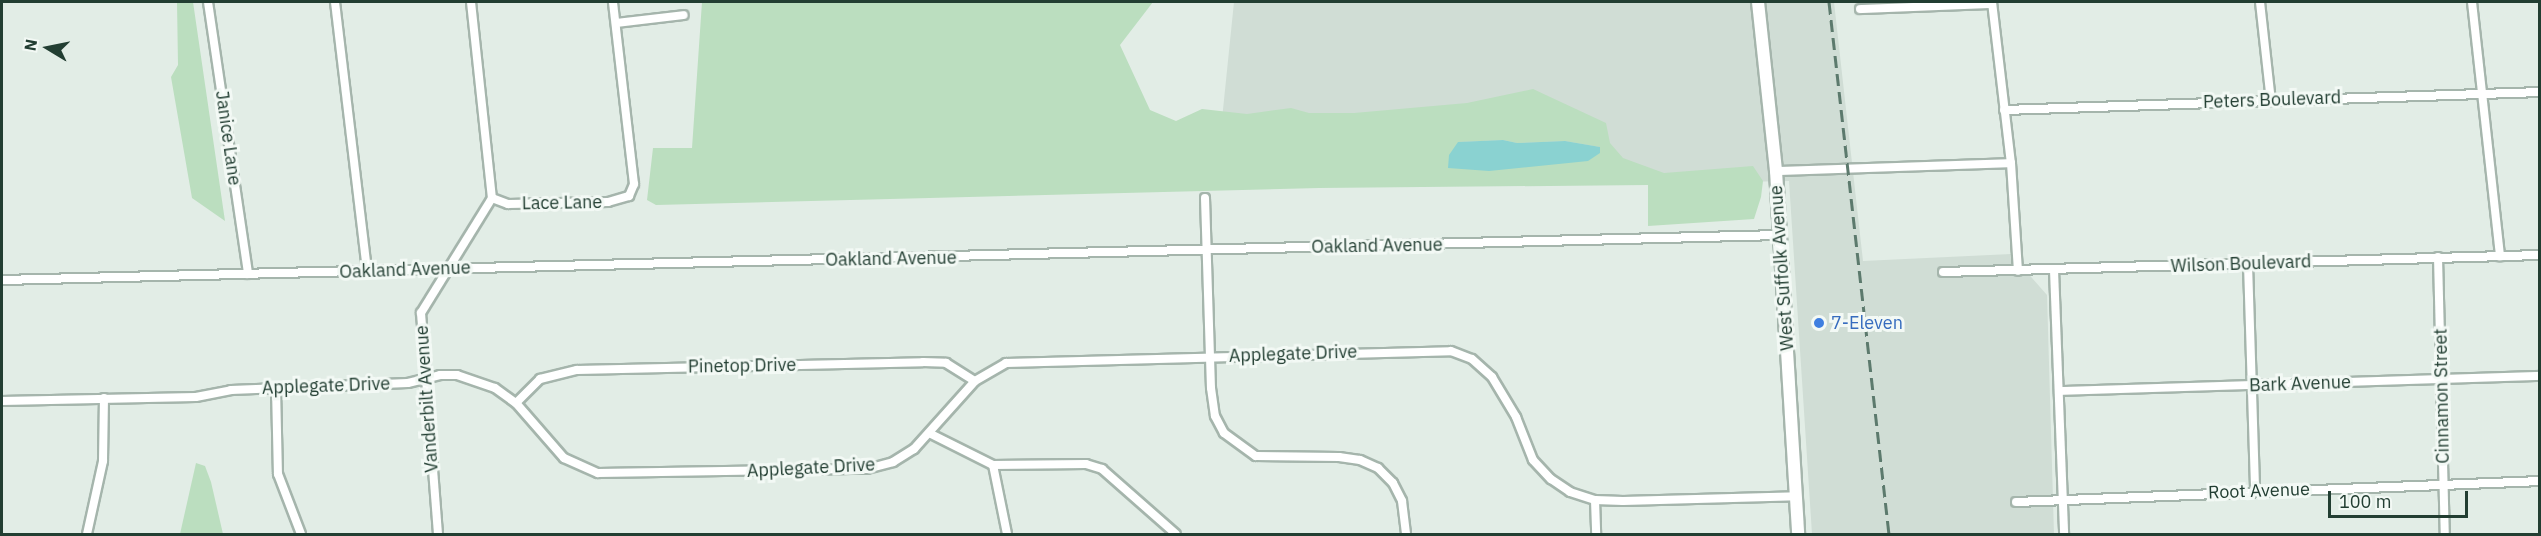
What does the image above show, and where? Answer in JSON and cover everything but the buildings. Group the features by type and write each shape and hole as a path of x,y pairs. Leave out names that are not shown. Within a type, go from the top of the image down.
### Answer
{"main road":[{"name":"West Suffolk Avenue","path":"1758,2 1776,171 1798,534"}],"street":[{"name":"Janice Lane","path":"208,2 248,274"},
{"path":"336,2 367,271"},
{"path":"446,269 492,198 471,2"},
{"name":"Lace Lane","path":"492,198 508,204 531,204 608,202 629,196 634,184 613,2"},
{"path":"2260,2 2271,100"},
{"path":"2472,2 2500,256"},
{"path":"1860,9 1992,3 2011,163 2018,272"},
{"path":"616,23 684,15"},
{"name":"Peters Boulevard","path":"2004,110 2540,92"},
{"path":"1776,171 2011,163"},
{"path":"1205,198 1209,356 1215,416 1224,433 1239,446 1256,456 1338,457 1360,460 1378,468 1402,501 1406,534"},
{"name":"Oakland Avenue","path":"2,280 1780,235"},
{"name":"Wilson Boulevard","path":"1943,272 2018,272 2540,255"},
{"name":"Cinnamon Street","path":"2438,257 2445,534"},
{"path":"2248,264 2255,492"},
{"name":"Vanderbilt Avenue","path":"438,534 424,379 421,313 446,269"},
{"path":"2054,270 2064,534"},
{"name":"Applegate Drive","path":"2,401 196,397 231,390 371,386 440,375 478,381 516,403 564,458 598,474 867,469 893,462 931,434 975,381 1006,363 1031,360 1450,351 1472,359 1492,377 1516,417 1533,460 1551,479 1570,492 1595,500 1797,495"},
{"name":"Pinetop Drive","path":"516,403 540,379 577,370 923,362 945,363 975,381"},
{"name":"Bark Avenue","path":"2060,391 2540,376"},
{"path":"276,388 278,474 301,534"},
{"path":"87,534 103,461 104,398"},
{"path":"931,434 993,465 1086,464 1102,469 1176,534"},
{"path":"993,465 1007,534"},
{"name":"Root Avenue","path":"2016,502 2050,502 2063,497 2540,481"},
{"path":"1595,500 1596,534"}],"shaded area":[{"path":"1234,2 1834,2 1863,261 2011,254 2047,295 2054,534 1812,534 1789,181 1596,184 1221,129"}],"green space":[{"path":"177,2 193,2 225,221 192,198 171,77 178,65"},
{"path":"702,2 1153,2 1120,45 1150,110 1176,121 1202,109 1247,114 1291,108 1309,113 1354,113 1467,103 1533,89 1606,123 1610,143 1623,158 1664,173 1753,166 1763,181 1754,219 1648,226 1648,185 1319,188 656,205 647,200 653,148 692,148","holes":["1503,140 1517,143 1565,141 1600,147 1600,153 1458,142"]},
{"path":"196,463 205,466 223,534 180,534"}],"water":[{"path":"1503,140 1517,143 1565,141 1600,147 1600,153 1588,161 1489,171 1448,168 1449,155 1458,142"}],"railway":[{"path":"1829,2 1889,534"}],"place":[{"name":"7-Eleven","path":"1819,323"}]}
